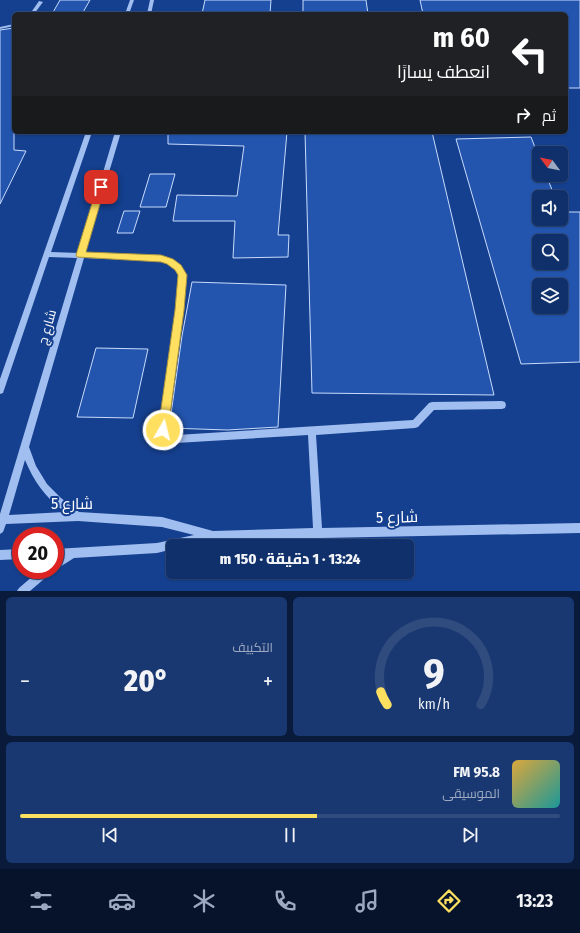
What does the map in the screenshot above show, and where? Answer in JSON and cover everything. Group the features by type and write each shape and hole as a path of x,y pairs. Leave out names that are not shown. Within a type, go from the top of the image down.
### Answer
{"street":[{"path":"128,12 132,0"},
{"path":"149,12 152,0"},
{"path":"34,12 41,2"},
{"path":"0,28 12,25"},
{"name":"شارع ج","path":"0,390 88,134"},
{"name":"شارع ج","path":"0,529 1,520 117,134"},
{"path":"46,254 161,258 170,261 183,275 180,310 163,430 176,439 415,424 432,406 502,405"},
{"path":"312,431 318,534"},
{"path":"24,446 31,467 43,486 58,503 78,516"},
{"name":"شارع 5","path":"1,520 78,516 162,522 214,535"},
{"name":"شارع 5","path":"64,554 157,548 214,535 580,528"},
{"path":"0,555 12,554"},
{"path":"64,559 71,554"},
{"path":"22,591 37,579"}],"building":[{"path":"60,0 90,0 83,12 53,12"},
{"path":"205,0 271,0 270,12 202,12"},
{"path":"303,0 366,0 368,12 303,12"},
{"path":"420,0 580,0 580,88 568,88 568,12 423,12"},
{"path":"12,28 12,134 14,134 14,150 26,151 0,204 0,30"},
{"path":"168,134 287,134 278,235 289,235 288,257 233,258 235,221 173,221 177,195 237,196 244,146 168,144"},
{"path":"305,134 432,134 494,395 312,393"},
{"path":"531,137 534,146 532,146 532,182 549,182 552,190 532,190 532,226 568,226 568,212 580,212 580,362 521,364 456,139"},
{"path":"150,174 175,174 166,207 140,207"},
{"path":"124,211 140,211 133,233 117,233"},
{"path":"192,282 286,285 278,427 227,430 169,428 182,336"},
{"path":"96,348 148,349 133,418 77,417"}],"route":[{"path":"101,187 80,255 161,258 170,261 183,275 180,310 163,430"}]}
